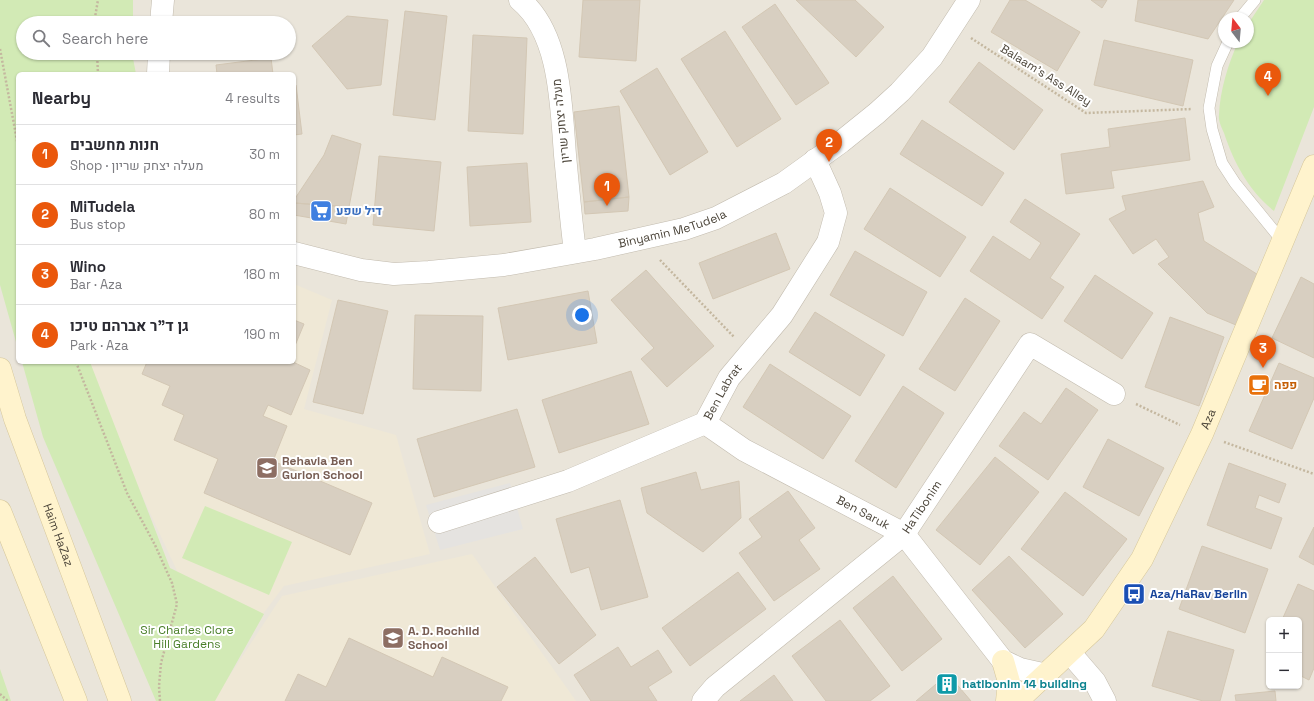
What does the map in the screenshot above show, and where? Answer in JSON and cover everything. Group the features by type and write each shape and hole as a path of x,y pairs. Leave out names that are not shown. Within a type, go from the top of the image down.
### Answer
{"street":[{"path":"162,16 163,0"},
{"name":"מעלה יצחק שריון","path":"520,0 536,15 546,36 558,80 575,252"},
{"name":"Binyamin MeTudela","path":"296,253 361,270 394,274 504,265 640,239 684,229 716,218 784,183 841,142 900,92 932,57 969,0"},
{"path":"158,72 159,60"},
{"name":"Ben Labrat","path":"439,522 568,481 704,423 729,378 782,315 828,242 836,213 830,193 815,160"},
{"name":"Aza","path":"1017,701 1047,675 1094,629 1142,559 1202,434 1314,166"},
{"name":"HaTibonim","path":"703,701 715,688 904,534 1030,344 1114,394"},
{"name":"Haim HaZaz","path":"0,369 15,419 120,701"},
{"name":"Ben Saruk","path":"704,423 744,450 904,534 1003,661 1020,669 1047,675"},
{"path":"0,511 76,701"},
{"path":"1070,653 1095,682 1105,701"},
{"path":"1003,661 1009,682 1007,701"}],"lane":[{"path":"1245,12 1255,0"},
{"path":"1225,48 1217,66 1209,108 1212,129 1222,164 1235,183 1283,242"}],"path":[{"path":"95,16 98,0"},
{"name":"Balaam's Ass Alley","path":"952,26 1086,113 1209,108"},
{"path":"0,49 16,135"},
{"path":"97,60 98,72"},
{"path":"640,239 750,352"},
{"path":"77,364 127,494 155,545 172,583 177,604 162,663 159,686 160,701"},
{"path":"1114,394 1202,434 1314,474"},
{"path":"0,694 8,701"}],"shaded area":[{"path":"0,0 1314,0 1314,701 0,701"},
{"name":"Rehavia Ben Gurion School","path":"296,285 332,300 304,409 396,435 430,554 284,586 263,614 179,575 98,397 90,364 296,364"},
{"path":"510,483 523,529 440,550 426,505"},
{"name":"A. D. Rochild School","path":"472,554 576,701 213,701 282,596"}],"green space":[{"path":"0,0 133,0 133,16 16,16 16,60 133,60 136,72 16,72 16,342 0,285"},
{"path":"1264,0 1314,0 1314,107 1274,211 1257,195 1243,176 1220,124 1219,117 1223,87 1235,48 1254,48 1254,15"},
{"name":"Sir Charles Clore Hill Gardens","path":"23,364 91,364 170,568 264,614 215,701 156,701 43,437"},
{"path":"205,506 292,542 269,595 182,558"},
{"path":"0,669 11,701 0,701"}],"building":[{"path":"583,0 640,0 636,61 579,57"},
{"path":"796,0 855,0 884,27 856,57"},
{"path":"1010,0 1025,0 1080,32 1057,71 991,32"},
{"path":"1091,0 1107,0 1102,8"},
{"path":"1138,0 1234,0 1226,12 1218,12 1218,24 1208,39 1135,21"},
{"path":"775,4 829,83 796,105 742,27"},
{"path":"405,11 447,16 435,120 393,115"},
{"path":"347,16 388,20 381,85 347,89 312,46"},
{"path":"725,31 781,119 737,147 681,59"},
{"path":"473,35 527,38 523,134 468,131"},
{"path":"1104,40 1193,60 1183,106 1094,85"},
{"path":"255,60 271,60 273,72 217,72 216,65"},
{"path":"979,62 1043,110 1014,150 949,102"},
{"path":"657,68 708,152 670,175 620,91"},
{"path":"296,85 302,134 296,135"},
{"path":"619,106 629,197 584,202 574,112"},
{"path":"1185,118 1190,160 1111,171 1114,188 1066,194 1061,154 1110,147 1108,129"},
{"path":"922,120 1004,173 982,206 900,154"},
{"path":"332,135 361,144 349,207 296,203 296,197 324,155"},
{"path":"379,156 441,162 434,231 373,225"},
{"path":"527,163 531,222 470,226 467,167"},
{"path":"1203,181 1214,207 1198,213 1204,241 1260,276 1236,325 1207,313 1158,264 1169,257 1156,239 1133,254 1109,219 1126,210 1122,196"},
{"path":"890,188 966,237 940,277 864,229"},
{"path":"629,197 628,211 585,214 584,202"},
{"path":"1025,199 1080,234 1050,278 1064,287 1042,319 970,271 993,236 1030,260 1041,243 1010,222"},
{"name":"דיל שפע","path":"296,203 349,207 346,224 296,215"},
{"path":"776,233 790,269 713,299 699,263"},
{"path":"855,251 927,292 903,336 830,295"},
{"path":"646,270 714,346 667,387 641,359 654,348 611,300"},
{"path":"1095,275 1153,313 1122,359 1064,321"},
{"path":"1301,277 1314,284 1314,358 1272,338"},
{"path":"588,291 597,343 508,360 498,308"},
{"path":"965,298 1000,321 955,391 919,369"},
{"path":"338,300 388,311 363,414 313,402"},
{"path":"815,312 885,355 860,396 789,352"},
{"path":"415,315 483,316 481,391 413,389"},
{"path":"1170,317 1224,337 1199,406 1145,387"},
{"path":"296,321 304,324 296,343"},
{"path":"296,363 310,370 291,415 268,405 263,416 287,426 273,461 372,503 350,555 204,493 218,459 174,440 184,415 162,405 170,386 142,374 146,364"},
{"path":"1279,363 1314,378 1314,398 1292,449 1249,431"},
{"path":"770,364 851,416 823,459 743,407"},
{"path":"631,371 649,424 559,453 542,400"},
{"path":"903,386 944,413 896,488 855,461"},
{"path":"1066,388 1098,410 1048,480 999,446 1024,412 1041,424"},
{"path":"517,409 535,467 434,497 417,439"},
{"path":"1108,439 1164,468 1139,516 1083,487"},
{"path":"995,457 1039,492 980,565 936,530"},
{"path":"1229,463 1286,484 1279,503 1259,495 1255,508 1282,518 1271,549 1207,525"},
{"path":"696,472 701,490 739,481 741,518 703,552 647,513 641,488"},
{"path":"788,491 815,528 799,540 820,569 774,601 739,553 762,537 749,519"},
{"path":"1065,492 1127,539 1083,596 1021,549"},
{"path":"620,500 648,597 601,610 589,567 571,573 556,519"},
{"path":"1314,527 1314,565 1299,557"},
{"path":"1202,546 1268,569 1245,633 1179,609"},
{"path":"1009,556 1063,614 1025,648 972,590"},
{"path":"535,557 596,635 559,664 497,587"},
{"path":"738,572 766,609 690,666 662,628"},
{"path":"893,576 942,639 902,671 853,608"},
{"path":"1298,584 1314,591 1314,668 1309,680 1302,676 1302,617 1283,617"},
{"path":"840,620 890,686 870,701 826,701 792,656"},
{"path":"1168,631 1234,650 1220,701 1203,701 1152,686"},
{"path":"349,638 433,677 442,657 508,687 501,701 285,701 298,674 326,687"},
{"path":"618,647 631,667 658,650 672,672 648,687 657,701 591,701 574,675"},
{"name":"hatibonim 14 building","path":"948,674 971,701 916,701"},
{"path":"774,675 793,701 740,701"},
{"path":"1275,691 1276,701 1236,701 1235,695"}],"place":[{"name":"גן ד\"ר אברהם טיכו","path":"1268,96"},
{"name":"MiTudela","path":"829,162"},
{"name":"חנות מחשבים","path":"607,206"},
{"name":"דיל שפע","path":"321,211"},
{"name":"Wino","path":"1263,368"},
{"name":"פפה","path":"1259,385"},
{"name":"Rehavia Ben Gurion School","path":"267,468"},
{"name":"Aza/HaRav Berlin","path":"1134,594"},
{"name":"A. D. Rochild School","path":"393,638"},
{"name":"hatibonim 14 building","path":"947,684"}]}
